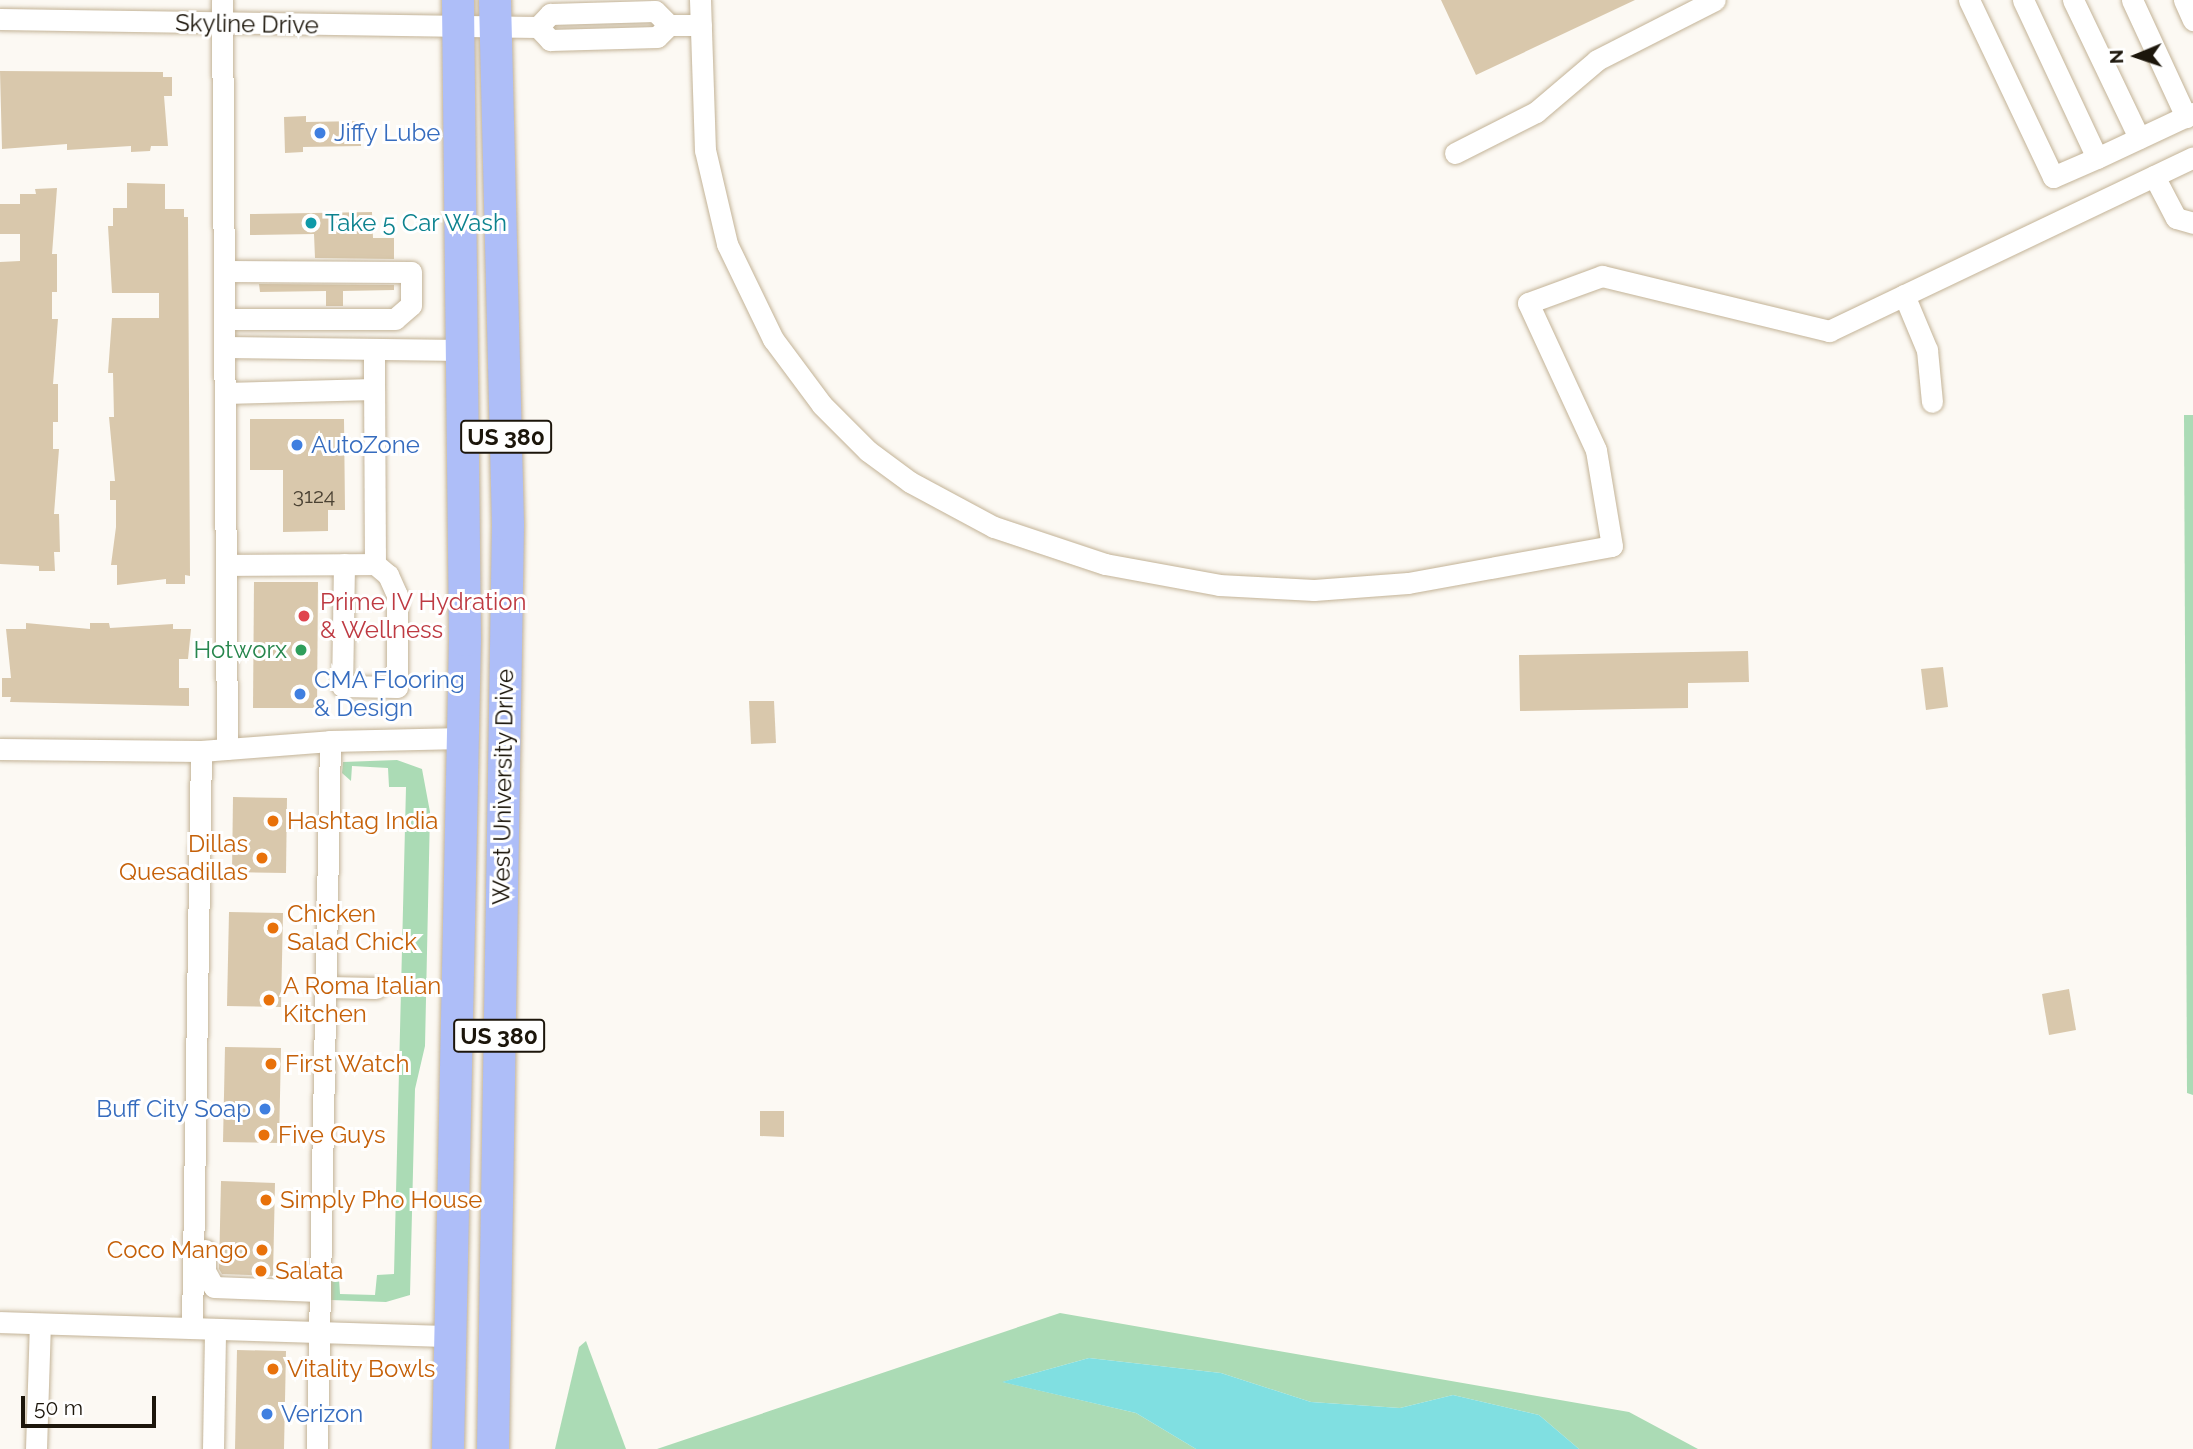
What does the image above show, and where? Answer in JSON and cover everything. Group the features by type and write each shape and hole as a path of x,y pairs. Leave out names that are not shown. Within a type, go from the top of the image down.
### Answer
{"highway":[{"name":"West University Drive","path":"448,1449 463,738 459,13"},
{"name":"West University Drive","path":"493,1449 508,525 495,13"},
{"path":"463,738 504,736"},
{"path":"463,738 488,760 495,773 491,990 499,1015"},
{"path":"451,1336 496,1335"},
{"path":"451,1336 470,1350 476,1364 473,1449"}],"street":[{"path":"222,0 227,749"},
{"path":"700,0 705,150 719,218 753,304 801,380 868,451 931,495 1017,536 1127,570 1219,585 1327,590 1435,579 1612,546 1596,450 1528,303 1602,276 1829,331 2193,157"},
{"path":"1455,153 1536,112 1597,60 1715,0"},
{"path":"1969,0 2053,177 2189,115 2132,0"},
{"path":"2023,0 2097,158"},
{"path":"2073,0 2138,138"},
{"path":"2183,0 2193,20"},
{"name":"Skyline Drive","path":"0,19 27,10 223,25 495,13 538,27 550,14 655,11 669,25 701,24"},
{"path":"2154,176 2176,218 2193,223"},
{"path":"224,271 411,272 411,305 395,319 224,319"},
{"path":"1904,295 1927,350 1932,402"},
{"path":"225,347 462,350"},
{"path":"374,349 375,564"},
{"path":"225,393 374,389"},
{"path":"226,565 344,564 375,564 388,575 397,595 397,687 342,686 344,564"},
{"path":"0,749 201,751 330,741 463,738"},
{"path":"317,1449 330,741"},
{"path":"192,1328 201,751"},
{"path":"325,987 376,988"},
{"path":"194,1195 205,1216 205,1271 214,1287 319,1291"},
{"path":"0,1322 451,1336"},
{"path":"36,1449 40,1324"},
{"path":"213,1449 215,1329"}],"green space":[{"path":"2184,415 2193,415 2193,1095 2187,1093"},
{"path":"397,760 422,769 430,812 425,1046 415,1089 410,1295 386,1302 331,1300 328,1284 333,1280 339,1279 340,1294 375,1295 377,1275 394,1274 406,787 389,787 388,768 352,766 351,781 342,773 343,762"},
{"path":"1060,1313 1629,1412 1698,1449 1579,1449 1539,1415 1453,1395 1400,1408 1311,1402 1221,1373 1089,1358 1003,1382 1136,1413 1196,1449 657,1449"},
{"path":"586,1341 626,1449 555,1449 579,1347"}],"water":[{"path":"1089,1358 1221,1373 1311,1402 1400,1408 1453,1395 1539,1415 1579,1449 1196,1449 1136,1413 1002,1382"}],"building":[{"path":"1441,0 1635,0 1476,75"},
{"path":"0,71 163,72 163,77 172,77 172,96 164,96 168,146 151,146 150,151 131,152 131,146 67,150 67,144 2,149"},
{"path":"306,116 306,122 360,121 361,146 303,147 303,152 285,153 284,117"},
{"path":"127,183 165,184 165,209 184,209 184,217 188,217 190,576 185,575 185,584 166,584 166,579 117,585 117,565 111,565 116,527 116,500 110,500 110,481 115,481 109,417 114,417 113,373 108,373 112,318 159,318 159,293 112,293 108,226 113,226 113,208 127,208"},
{"path":"57,188 52,254 57,254 57,292 52,292 52,319 58,319 53,384 58,384 58,422 53,422 53,449 59,449 54,514 59,514 60,552 54,552 55,571 39,571 39,566 0,564 0,262 20,261 20,234 0,234 0,204 20,204 20,194 36,194 35,189"},
{"path":"372,212 373,238 394,238 394,259 315,258 314,234 250,235 250,214"},
{"path":"259,284 394,285 394,290 343,291 343,306 326,306 326,291 260,292"},
{"path":"250,419 344,419 345,510 328,510 328,531 283,532 283,470 250,470"},
{"path":"254,582 318,582 317,708 253,708"},
{"path":"26,623 90,629 90,623 109,623 110,628 173,624 173,629 191,629 188,659 179,659 179,688 189,688 189,706 10,702 11,697 2,697 2,678 11,678 6,629 26,629"},
{"path":"1748,651 1749,682 1688,683 1688,708 1520,711 1519,655"},
{"path":"1943,667 1948,707 1926,710 1921,669"},
{"path":"749,701 774,701 776,743 751,744"},
{"path":"233,797 287,798 286,873 232,872"},
{"path":"229,912 283,913 281,1007 227,1006"},
{"path":"2069,989 2076,1030 2049,1035 2042,994"},
{"path":"225,1047 281,1048 279,1143 223,1142"},
{"path":"760,1111 784,1111 784,1137 760,1136"},
{"path":"221,1181 275,1183 273,1276 222,1274 219,1269"},
{"path":"237,1350 286,1351 284,1449 235,1449"}],"place":[{"name":"Jiffy Lube","path":"320,133"},
{"name":"Take 5 Car Wash","path":"311,223"},
{"name":"AutoZone","path":"297,445"},
{"name":"Prime IV Hydration & Wellness","path":"304,616"},
{"name":"Hotworx","path":"301,650"},
{"name":"CMA Flooring & Design","path":"300,694"},
{"name":"Hashtag India","path":"273,821"},
{"name":"Dillas Quesadillas","path":"262,858"},
{"name":"Chicken Salad Chick","path":"273,928"},
{"name":"A Roma Italian Kitchen","path":"269,1000"},
{"name":"First Watch","path":"271,1064"},
{"name":"Buff City Soap","path":"265,1109"},
{"name":"Five Guys","path":"264,1135"},
{"name":"Simply Pho House","path":"266,1200"},
{"name":"Coco Mango","path":"262,1250"},
{"name":"Salata","path":"261,1271"},
{"name":"Vitality Bowls","path":"273,1369"},
{"name":"Verizon","path":"267,1414"}]}
